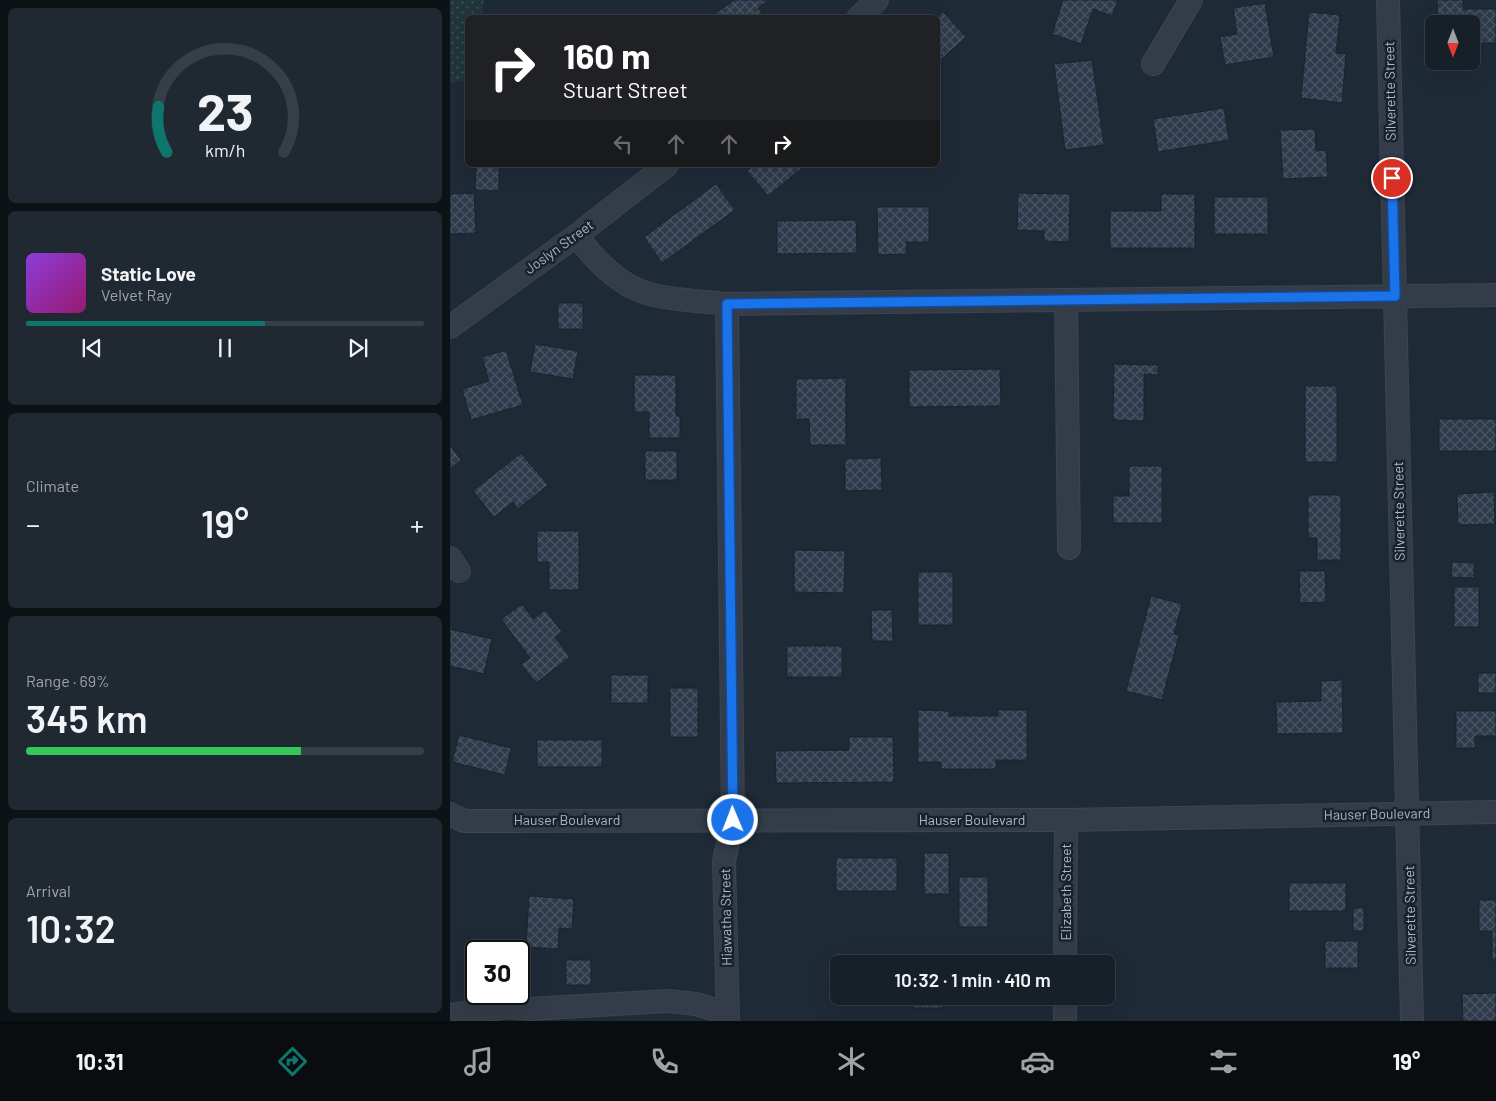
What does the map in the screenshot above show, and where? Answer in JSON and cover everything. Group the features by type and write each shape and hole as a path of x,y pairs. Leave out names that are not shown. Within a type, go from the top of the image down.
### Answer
{"street":[{"path":"861,15 877,0"},
{"path":"1153,64 1191,0"},
{"name":"Silverette Street","path":"1388,0 1399,545 1408,813 1412,1021"},
{"name":"Joslyn Street","path":"450,327 576,235 664,167"},
{"path":"576,235 591,256 617,277 646,293 727,304 1496,295"},
{"path":"1066,300 1068,548"},
{"name":"Hiawatha Street","path":"727,304 733,820 724,861 728,1018"},
{"name":"Hauser Boulevard","path":"450,814 464,821 1066,820 1496,812"},
{"name":"Elizabeth Street","path":"1065,955 1066,820"},
{"path":"450,1016 510,1007 531,1009 668,1001 696,1004 728,1018"},
{"path":"1065,1005 1065,1021"}],"green space":[{"path":"450,0 484,0 481,15 465,15 465,81 450,82"}],"building":[{"path":"734,0 769,0 758,8 762,13 760,15 718,15 716,13"},
{"path":"1063,0 1118,0 1112,16 1093,9 1081,44 1052,34"},
{"path":"1437,0 1463,0 1463,9 1496,9 1496,43 1480,43 1480,15 1438,15"},
{"path":"1265,3 1274,57 1225,65 1220,37 1237,34 1233,8"},
{"path":"943,12 966,37 940,60 940,15"},
{"path":"1309,12 1340,15 1336,53 1346,54 1342,103 1301,98"},
{"path":"1092,60 1104,145 1065,150 1054,64"},
{"path":"1224,108 1229,140 1158,152 1153,119"},
{"path":"1315,129 1316,151 1326,150 1328,177 1283,179 1280,130"},
{"path":"476,167 499,167 499,191 475,190"},
{"path":"752,167 804,167 768,196 747,171"},
{"path":"716,184 735,210 662,263 644,237"},
{"path":"474,193 476,233 450,234 450,194"},
{"path":"1018,193 1070,194 1069,242 1044,241 1044,231 1017,230"},
{"path":"1161,194 1195,194 1195,248 1110,248 1110,211 1161,211"},
{"path":"1214,197 1268,197 1268,234 1214,234"},
{"path":"877,207 929,207 929,242 906,242 907,254 878,255"},
{"path":"856,220 857,253 777,254 777,221"},
{"path":"558,303 583,303 583,329 558,329"},
{"path":"535,344 578,351 573,379 530,372"},
{"path":"506,350 523,405 471,420 462,389 489,381 482,357"},
{"path":"1114,364 1158,365 1158,375 1144,374 1144,421 1113,420"},
{"path":"1000,369 1001,406 909,407 909,370"},
{"path":"634,375 676,375 676,416 680,416 680,438 649,438 649,412 634,412"},
{"path":"846,378 846,445 810,445 809,419 796,419 796,379"},
{"path":"1305,386 1337,386 1337,462 1305,462"},
{"path":"1439,419 1496,419 1496,451 1439,451"},
{"path":"450,445 461,460 450,469"},
{"path":"645,451 677,451 677,480 645,480"},
{"path":"521,453 548,485 518,509 513,502 494,517 473,491"},
{"path":"881,458 882,490 845,491 845,459"},
{"path":"1129,466 1162,466 1162,523 1113,523 1113,496 1129,496"},
{"path":"1494,492 1495,524 1458,525 1457,494"},
{"path":"1308,495 1341,495 1341,560 1317,560 1317,538 1308,538"},
{"path":"537,531 579,531 579,590 549,590 549,562 537,562"},
{"path":"794,550 845,551 844,593 794,592"},
{"path":"1452,562 1474,563 1474,578 1451,577"},
{"path":"1299,571 1325,571 1326,602 1300,603"},
{"path":"918,572 953,572 953,625 918,625"},
{"path":"1454,587 1479,587 1479,627 1454,627"},
{"path":"1151,596 1182,604 1174,634 1179,635 1162,700 1126,691"},
{"path":"522,604 533,619 545,610 562,632 555,637 570,657 536,683 521,664 530,658 501,619"},
{"path":"871,610 892,610 893,641 872,641"},
{"path":"450,629 492,639 484,674 450,666"},
{"path":"787,646 842,646 842,677 787,677"},
{"path":"1478,673 1496,673 1496,693 1478,693"},
{"path":"611,675 648,675 648,703 611,703"},
{"path":"1342,680 1343,733 1277,734 1276,702 1321,701 1321,681"},
{"path":"670,688 698,688 698,737 670,737"},
{"path":"918,710 949,711 949,716 998,716 998,710 1027,710 1027,760 996,760 996,769 941,769 941,762 918,762"},
{"path":"1456,711 1496,711 1496,736 1475,736 1475,748 1456,748"},
{"path":"459,735 511,748 505,775 452,762"},
{"path":"849,737 893,737 894,782 776,783 775,751 849,750"},
{"path":"537,740 602,740 602,767 537,767"},
{"path":"924,853 949,853 949,894 924,894"},
{"path":"836,858 897,858 897,891 836,891"},
{"path":"959,877 988,877 988,927 959,927"},
{"path":"1289,883 1346,883 1346,911 1289,911"},
{"path":"529,896 574,899 572,929 559,928 558,949 530,947 530,940 526,940"},
{"path":"1479,900 1496,900 1496,960 1492,960 1492,931 1479,931"},
{"path":"1353,908 1364,908 1364,931 1353,931"},
{"path":"1325,941 1358,941 1358,968 1325,968"},
{"path":"566,960 591,960 591,985 566,985"},
{"path":"1496,993 1496,1021 1463,1021 1462,994"},
{"path":"913,1005 943,1005 943,1008 913,1008"}],"route":[{"path":"733,820 727,304 1395,296 1392,178"}]}
